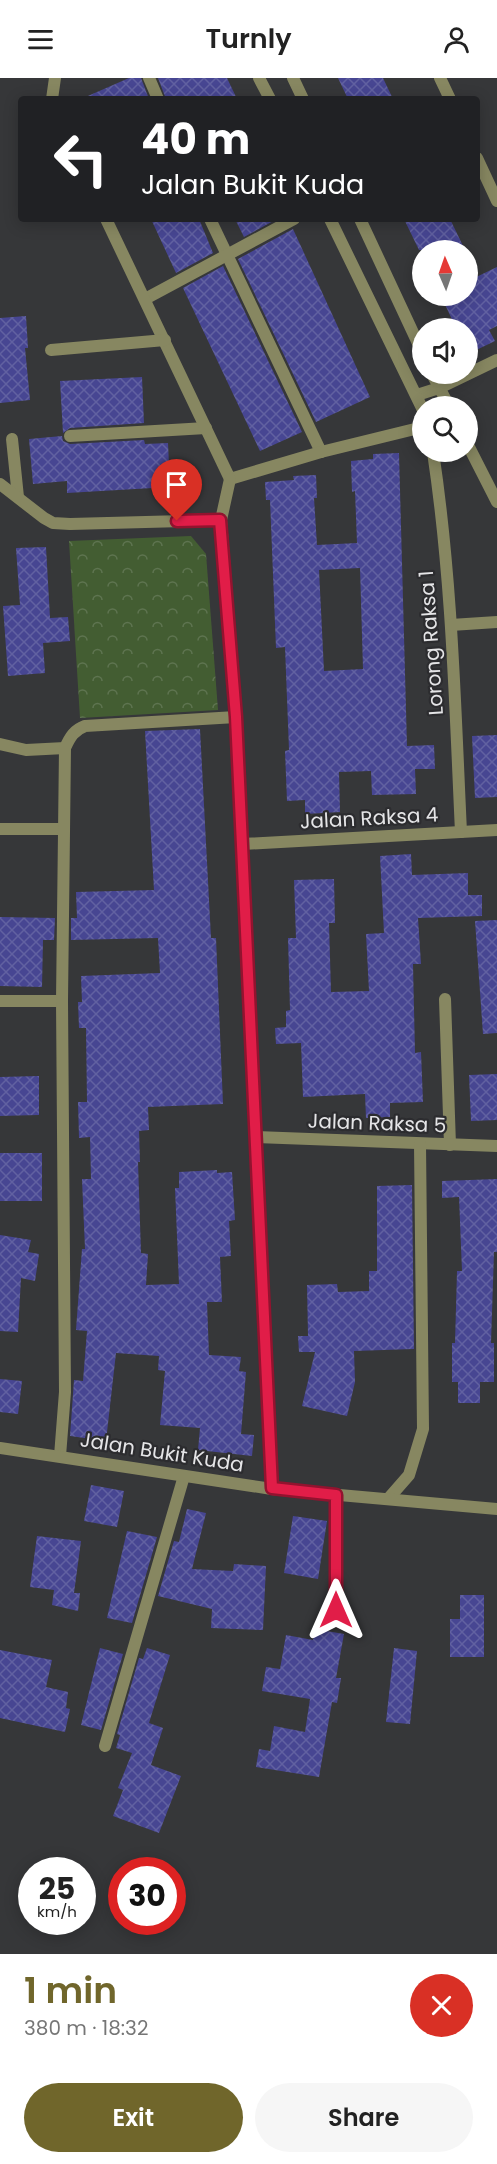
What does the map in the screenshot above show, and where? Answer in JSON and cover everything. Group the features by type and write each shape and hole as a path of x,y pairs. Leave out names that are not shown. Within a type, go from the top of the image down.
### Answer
{"street":[{"path":"52,96 55,78"},
{"path":"148,78 157,96"},
{"path":"259,78 268,96"},
{"path":"293,78 302,96"},
{"path":"440,78 449,96"},
{"path":"480,164 497,201"},
{"path":"107,222 230,479 220,520 236,717 243,844 272,1488"},
{"path":"211,222 321,452"},
{"path":"145,299 288,222"},
{"path":"331,222 417,395 439,388 497,360"},
{"path":"361,222 412,330"},
{"path":"51,350 165,340"},
{"path":"437,384 443,396"},
{"path":"70,436 206,428"},
{"path":"230,479 321,452 412,430"},
{"path":"12,439 18,497"},
{"name":"Lorong Raksa 1","path":"435,462 451,626 461,832"},
{"path":"477,462 497,502"},
{"path":"0,484 53,522 70,524 220,520"},
{"path":"451,626 497,622"},
{"path":"60,1456 65,1392 62,1001 65,748 71,736 85,726 236,717"},
{"path":"0,744 26,750 65,748"},
{"path":"0,829 64,829"},
{"name":"Jalan Raksa 4","path":"243,844 497,830"},
{"path":"445,999 450,1145"},
{"path":"0,1001 62,1001"},
{"name":"Jalan Raksa 5","path":"256,1137 497,1146"},
{"path":"388,1499 409,1475 423,1429 420,1143"},
{"name":"Jalan Bukit Kuda","path":"0,1448 272,1488 497,1509"},
{"path":"105,1746 184,1476"},
{"path":"336,1495 336,1610"}],"green space":[{"path":"191,536 206,554 218,710 80,718 69,541"}],"building":[{"path":"129,78 141,78 148,96 88,96"},
{"path":"158,78 227,78 236,96 165,96"},
{"path":"338,78 383,78 392,96 347,96"},
{"path":"152,222 200,222 213,253 176,273"},
{"path":"236,222 272,222 244,237"},
{"path":"405,222 451,222 460,240 414,240"},
{"path":"293,229 370,397 316,422 238,259"},
{"path":"223,266 302,432 260,451 183,288"},
{"path":"497,267 497,326 489,330 495,341 478,349 478,318 451,318 446,306 478,306 478,276"},
{"path":"26,316 28,348 25,348 30,400 0,403 0,318"},
{"path":"142,377 144,423 70,428 63,433 60,381"},
{"path":"62,436 63,441 70,444 144,440 145,444 168,443 170,487 67,493 67,481 33,484 29,439"},
{"path":"399,453 407,746 434,745 435,769 415,769 416,794 372,795 371,771 339,772 340,812 305,814 305,800 287,801 285,751 289,750 285,647 276,648 270,500 266,500 265,482 294,480 293,476 316,475 317,498 314,498 317,545 357,543 355,491 352,492 351,461 373,459 373,454","holes":["360,568 363,669 324,671 319,570"]},
{"path":"46,547 50,618 68,617 70,641 43,643 45,673 8,676 3,606 20,605 16,548"},
{"path":"200,729 211,938 216,938 223,1104 148,1107 149,1130 139,1131 141,1253 148,1254 146,1285 179,1284 175,1188 179,1188 179,1172 217,1170 217,1173 232,1172 235,1220 229,1221 231,1256 220,1257 222,1302 207,1302 209,1355 241,1357 239,1371 246,1372 241,1434 254,1435 252,1456 198,1450 200,1428 160,1425 165,1371 158,1370 159,1356 116,1353 106,1441 70,1436 74,1380 83,1381 87,1331 76,1330 82,1249 85,1249 82,1179 91,1179 90,1137 79,1138 78,1102 87,1102 86,1028 79,1028 78,1002 82,1002 81,976 160,973 158,938 71,940 71,918 77,918 76,892 154,890 145,731"},
{"path":"497,735 497,797 475,798 472,736"},
{"path":"411,854 412,875 468,873 468,895 482,895 482,916 418,918 421,964 413,964 415,1053 421,1052 423,1102 390,1103 390,1117 366,1118 365,1094 303,1097 301,1043 276,1044 275,1028 286,1027 286,1011 290,1010 288,938 296,938 294,880 334,879 335,923 329,923 331,992 369,991 366,934 384,933 380,856"},
{"path":"0,917 55,918 54,940 43,940 42,987 0,986"},
{"path":"497,920 497,1033 483,1034 475,921"},
{"path":"497,1074 497,1120 471,1121 469,1075"},
{"path":"39,1076 39,1115 0,1116 0,1077"},
{"path":"0,1153 42,1153 42,1201 0,1201"},
{"path":"497,1179 497,1252 494,1252 491,1343 494,1343 494,1382 480,1382 480,1403 458,1403 458,1382 452,1382 452,1343 455,1343 457,1271 462,1271 459,1197 442,1198 442,1181"},
{"path":"412,1185 414,1349 354,1351 355,1382 347,1416 302,1406 315,1352 299,1352 298,1336 308,1336 307,1285 337,1284 338,1292 369,1291 369,1271 377,1271 377,1186"},
{"path":"0,1235 31,1240 28,1252 39,1254 35,1281 21,1278 18,1332 0,1331"},
{"path":"0,1379 22,1381 18,1414 0,1412"},
{"path":"91,1485 124,1491 117,1527 84,1521"},
{"path":"187,1509 206,1513 192,1569 233,1571 234,1564 266,1566 263,1630 211,1628 212,1609 158,1596 174,1541 179,1542"},
{"path":"293,1516 327,1521 318,1579 284,1573"},
{"path":"127,1531 157,1537 132,1623 107,1618"},
{"path":"37,1536 81,1541 74,1593 80,1593 78,1611 52,1605 54,1590 30,1587"},
{"path":"460,1595 484,1595 484,1657 450,1657 450,1619 460,1619"},
{"path":"315,1629 344,1634 336,1678 341,1678 337,1703 332,1702 319,1777 256,1767 259,1749 270,1751 274,1726 305,1732 310,1699 262,1691 266,1667 280,1669 286,1635 313,1640"},
{"path":"100,1648 123,1654 101,1730 81,1725"},
{"path":"147,1648 170,1655 149,1723 163,1728 151,1765 181,1776 159,1833 113,1816 123,1790 118,1788 132,1753 116,1748 120,1735 117,1734 139,1658 143,1659"},
{"path":"394,1648 417,1651 410,1724 386,1722"},
{"path":"0,1650 52,1660 46,1687 68,1692 66,1708 70,1709 65,1732 0,1718"}],"route":[{"path":"177,521 220,520 236,717 243,844 272,1488 336,1495 336,1610"}]}
